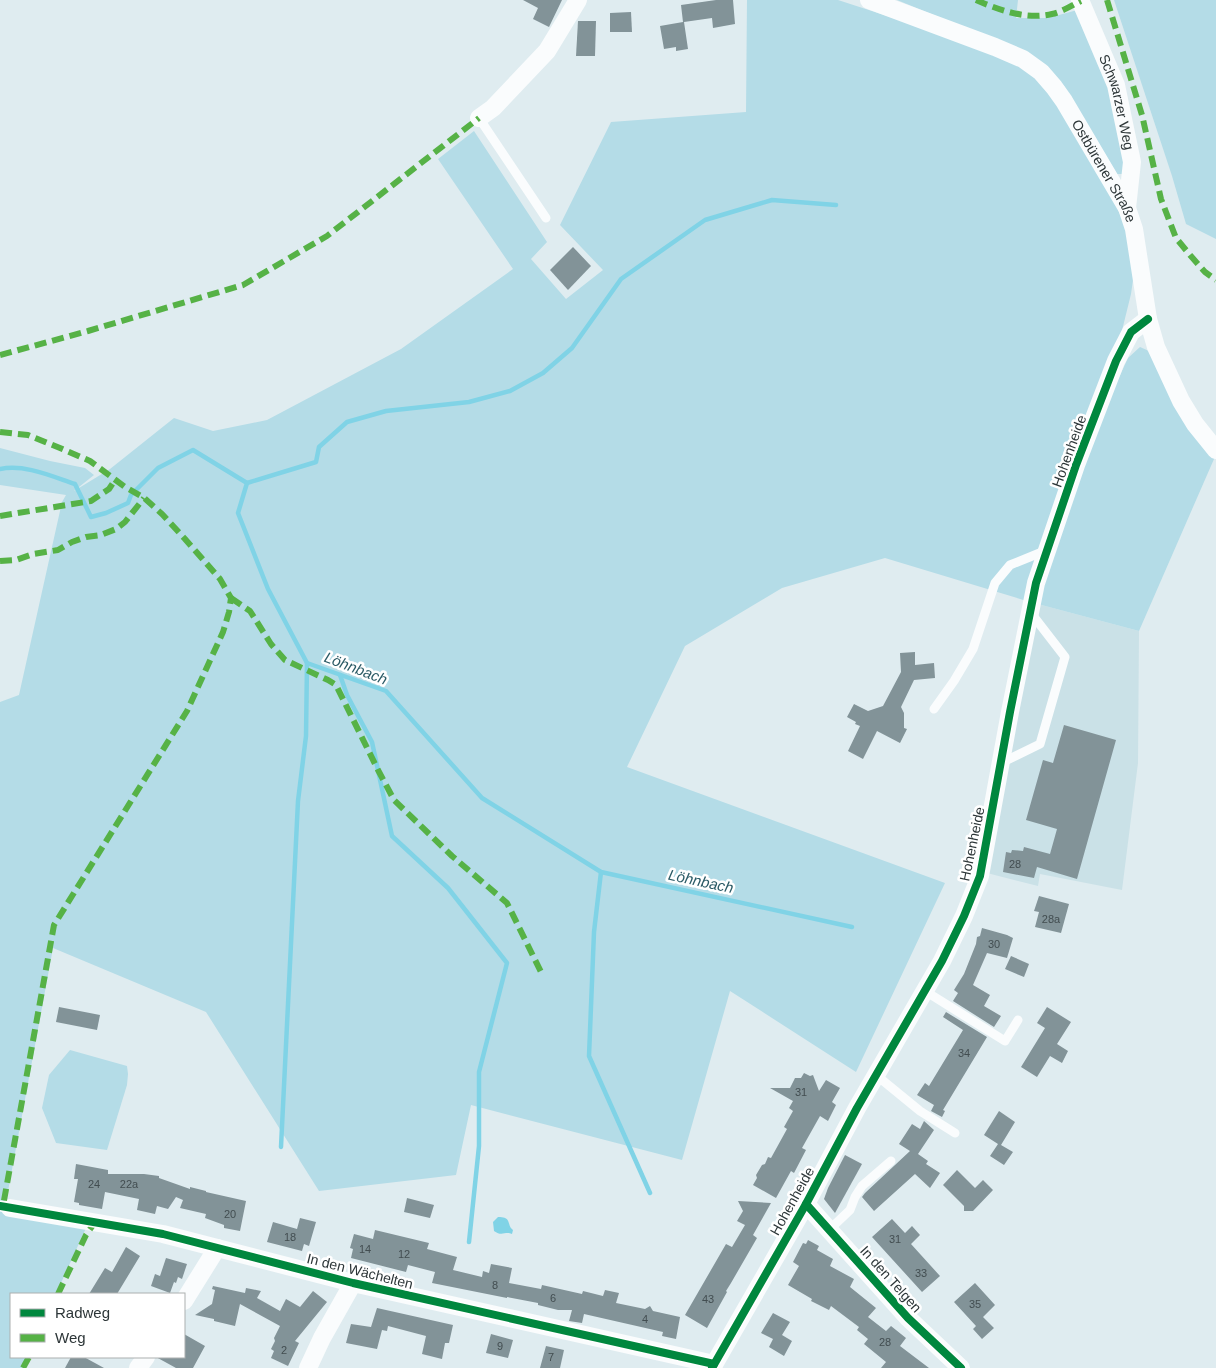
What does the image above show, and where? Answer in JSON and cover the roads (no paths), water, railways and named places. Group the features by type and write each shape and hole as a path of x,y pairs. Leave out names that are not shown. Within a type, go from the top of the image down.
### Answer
{"street":[{"path":"479,118 493,108 547,51 578,0"},
{"name":"Ostbürener Straße","path":"869,0 1023,59 1041,72 1054,87 1127,208 1134,229 1148,319 1156,347 1178,395 1195,424 1216,450"},
{"name":"Schwarzer Weg","path":"1080,0 1116,85 1132,162 1127,208"},
{"name":"Hohenheide","path":"713,1366 942,961 964,916 980,876 1036,582 1076,465 1116,361 1131,332 1148,319"},
{"name":"In den Telgen","path":"806,1204 908,1318 961,1368"},
{"name":"In den Wächelten","path":"10,1208 163,1234 353,1283 713,1366"},
{"path":"185,1299 217,1248"},
{"path":"308,1368 322,1338 353,1283"}],"lane":[{"path":"479,118 546,218"},
{"path":"934,709 954,681 972,649 995,583 1010,565 1047,550"},
{"path":"1001,763 1040,744 1065,657 1030,612"},
{"path":"924,991 1005,1041 1018,1020"},
{"path":"876,1075 920,1111 955,1133"},
{"path":"829,1230 850,1210 862,1186 891,1162"}],"water":[{"path":"498,1217 506,1218 513,1230 512,1234 499,1234 494,1231 493,1222"}],"waterway":[{"path":"247,483 316,462 319,447 347,422 386,411 469,402 510,391 543,373 572,348 621,279 705,220 772,200 836,205"},
{"name":"Löhnbach","path":"0,469 28,469 75,484 91,517 106,513 128,503 131,495 158,468 193,450 247,483 238,513 268,589 307,663 386,691 482,798 601,872 852,927"},
{"path":"281,1147 298,801 306,736 307,663"},
{"path":"340,675 347,695 372,742 392,836 448,888 507,963 479,1072 479,1146 469,1242"},
{"path":"601,872 594,932 589,1056 650,1193"}]}
